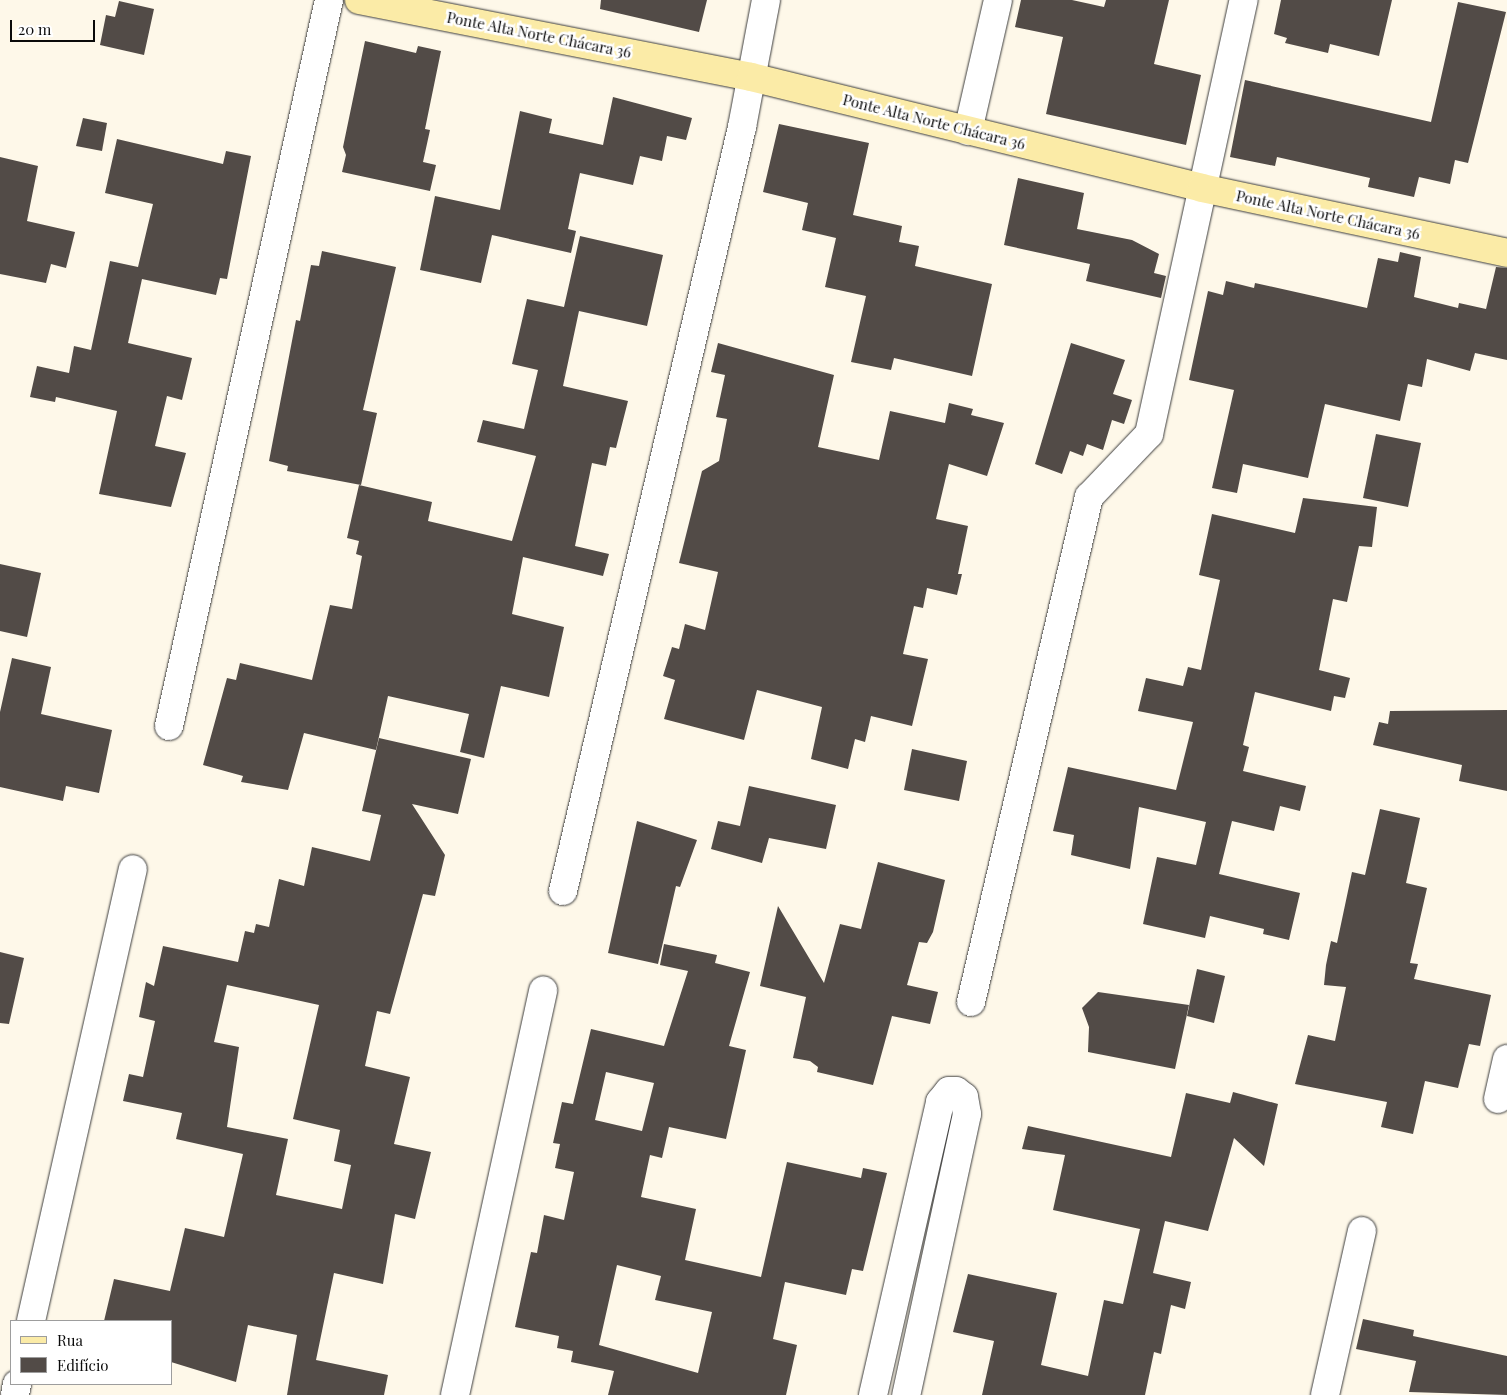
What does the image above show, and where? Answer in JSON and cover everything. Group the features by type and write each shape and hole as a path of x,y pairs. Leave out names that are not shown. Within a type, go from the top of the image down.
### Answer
{"street":[{"path":"169,726 328,0"},
{"name":"Ponte Alta Norte Chácara 36","path":"360,0 751,77 1202,188 1507,253"},
{"path":"564,891 751,77 766,0"},
{"path":"968,131 998,0"},
{"path":"971,1002 1089,498 1149,434 1244,0"},
{"path":"32,1320 133,869"},
{"path":"455,1395 543,990"},
{"path":"1498,1099 1507,1059"},
{"path":"873,1395 940,1102 949,1091 956,1091 964,1097 967,1114 906,1395"},
{"path":"1325,1395 1362,1231"}],"building":[{"path":"601,0 707,0 699,32 600,9"},
{"path":"1021,0 1072,0 1104,7 1106,0 1169,0 1154,64 1201,75 1186,145 1046,114 1063,37 1015,27"},
{"path":"1281,0 1392,0 1379,56 1330,44 1328,53 1285,43 1287,38 1274,34"},
{"path":"119,1 154,9 144,55 100,45 106,15 115,17"},
{"path":"1458,2 1506,12 1468,163 1455,160 1450,184 1419,177 1414,197 1368,187 1370,178 1277,157 1275,166 1230,157 1245,80 1431,122"},
{"path":"365,41 416,53 418,46 441,51 425,129 430,130 423,162 436,165 430,191 342,172 346,155 343,147"},
{"path":"613,97 692,118 686,140 667,136 662,161 640,156 633,185 580,173 568,229 576,231 571,253 492,235 481,283 420,270 435,196 500,210 520,111 552,119 549,133 603,145"},
{"path":"83,118 107,123 102,151 76,146"},
{"path":"779,124 869,143 853,215 902,226 899,242 919,246 915,266 992,284 972,376 894,358 891,370 851,362 866,296 825,287 836,238 802,230 808,203 763,192"},
{"path":"117,139 223,164 226,151 251,156 227,279 220,278 216,295 142,279 128,343 192,358 182,400 167,396 155,446 186,453 171,507 99,494 117,411 56,397 55,402 30,397 37,366 69,373 74,346 91,350 110,261 138,267 153,204 105,193"},
{"path":"0,157 38,166 27,221 75,232 66,268 51,264 46,283 0,274"},
{"path":"1018,178 1084,193 1077,229 1132,240 1159,254 1154,273 1166,276 1161,298 1086,281 1090,264 1004,245"},
{"path":"580,236 663,255 647,326 579,311 563,386 628,401 616,448 610,447 606,466 592,463 575,546 609,554 603,576 523,557 512,614 564,627 549,697 501,686 484,758 460,752 469,714 388,696 376,750 304,733 288,790 241,782 243,776 203,765 227,678 236,680 240,663 312,680 330,605 352,609 362,556 356,554 359,541 347,538 359,485 432,502 428,521 512,541 536,456 477,442 483,420 524,429 538,370 512,364 527,299 564,307"},
{"path":"322,251 396,267 363,410 377,413 361,485 287,471 288,466 269,461 296,320 300,321 311,265 319,266"},
{"path":"1400,252 1421,257 1414,297 1458,308 1459,303 1486,309 1496,267 1507,268 1507,360 1475,353 1470,371 1427,359 1422,387 1408,384 1400,421 1325,404 1308,478 1243,464 1237,493 1212,488 1234,390 1189,380 1208,291 1223,295 1226,281 1254,288 1255,283 1367,308 1378,258 1398,262"},
{"path":"718,343 834,375 818,447 879,460 890,411 945,423 949,403 973,409 971,415 1004,423 987,476 949,464 936,519 968,526 958,574 962,574 957,595 927,588 923,608 914,606 903,654 928,659 912,726 871,716 865,742 855,739 848,769 811,759 822,707 757,690 744,740 664,719 675,680 663,676 672,647 679,649 685,624 705,630 718,572 679,563 702,471 719,461 727,419 716,417 725,375 711,372"},
{"path":"1071,343 1125,360 1113,394 1132,400 1124,424 1112,420 1103,450 1087,444 1083,456 1070,451 1062,474 1035,464"},
{"path":"1376,434 1421,443 1408,507 1363,498"},
{"path":"1303,498 1377,507 1372,547 1359,546 1347,602 1333,599 1319,670 1350,678 1345,698 1334,696 1331,711 1255,692 1243,745 1249,747 1243,771 1306,786 1300,811 1280,806 1274,831 1232,821 1219,874 1300,893 1289,940 1263,934 1264,929 1210,916 1205,938 1143,924 1157,857 1196,865 1206,822 1139,807 1130,869 1071,855 1074,835 1053,831 1068,767 1176,790 1193,722 1138,711 1146,678 1183,686 1188,667 1201,670 1220,580 1199,575 1212,514 1295,533"},
{"path":"0,564 41,573 27,637 0,631"},
{"path":"12,658 51,667 41,714 112,730 99,793 66,786 63,801 0,787 0,712"},
{"path":"1507,710 1507,791 1459,781 1462,765 1373,745 1379,722 1388,724 1390,711"},
{"path":"379,738 471,759 458,814 412,804 445,855 435,896 423,894 390,1014 377,1011 365,1066 410,1077 394,1144 431,1152 415,1219 395,1214 383,1284 334,1273 316,1360 388,1375 384,1395 287,1395 297,1335 248,1325 236,1382 172,1362 172,1320 104,1320 114,1279 170,1291 185,1228 224,1237 243,1154 176,1139 182,1113 123,1101 129,1074 143,1077 155,1021 139,1017 146,982 154,986 163,946 238,962 245,931 254,933 256,924 269,927 279,879 304,886 312,847 370,861 381,815 362,811","holes":["227,985 319,1005 293,1119 340,1130 334,1161 351,1165 342,1209 276,1195 288,1139 227,1127 239,1047 214,1042"]},
{"path":"912,749 967,761 959,801 904,790"},
{"path":"749,786 836,805 826,849 769,838 762,863 711,849 718,821 740,826"},
{"path":"1380,809 1420,818 1406,883 1427,888 1410,963 1418,964 1414,979 1491,995 1480,1046 1469,1044 1458,1088 1425,1081 1413,1134 1381,1127 1387,1102 1295,1084 1308,1035 1335,1041 1346,987 1324,985 1326,965 1331,941 1337,943 1352,872 1365,875"},
{"path":"637,821 697,840 680,887 676,886 658,964 608,953"},
{"path":"878,862 945,880 933,932 927,943 919,942 907,985 938,992 930,1024 892,1016 873,1085 817,1072 818,1067 810,1061 793,1058 806,997 760,986 778,906 824,983 840,924 861,929"},
{"path":"664,944 717,955 715,963 750,972 729,1046 746,1050 726,1139 669,1127 662,1158 650,1155 641,1197 696,1209 685,1260 761,1277 787,1162 861,1178 863,1168 887,1173 863,1271 852,1269 846,1295 785,1282 773,1339 797,1345 786,1395 608,1395 614,1371 571,1362 573,1351 557,1348 559,1336 515,1327 531,1252 537,1253 544,1215 564,1220 574,1172 555,1168 560,1144 553,1143 562,1102 573,1104 591,1029 664,1046 688,971 660,965","holes":["606,1072 654,1083 642,1131 595,1120","617,1265 661,1276 655,1300 712,1312 698,1373 599,1345"]},
{"path":"0,952 24,958 9,1024 0,1023"},
{"path":"1197,969 1225,976 1214,1023 1187,1016"},
{"path":"1098,992 1189,1005 1175,1069 1088,1052 1089,1027 1082,1008"},
{"path":"1233,1092 1278,1104 1264,1166 1234,1138 1208,1231 1165,1221 1153,1273 1191,1282 1185,1309 1171,1305 1161,1354 1154,1352 1145,1395 982,1395 994,1341 953,1332 968,1274 1057,1293 1041,1365 1088,1376 1104,1300 1123,1304 1140,1229 1053,1210 1065,1155 1022,1149 1028,1126 1171,1157 1186,1093 1230,1103"},
{"path":"1363,1319 1414,1330 1413,1336 1507,1356 1507,1395 1409,1392 1416,1361 1356,1349"}]}
